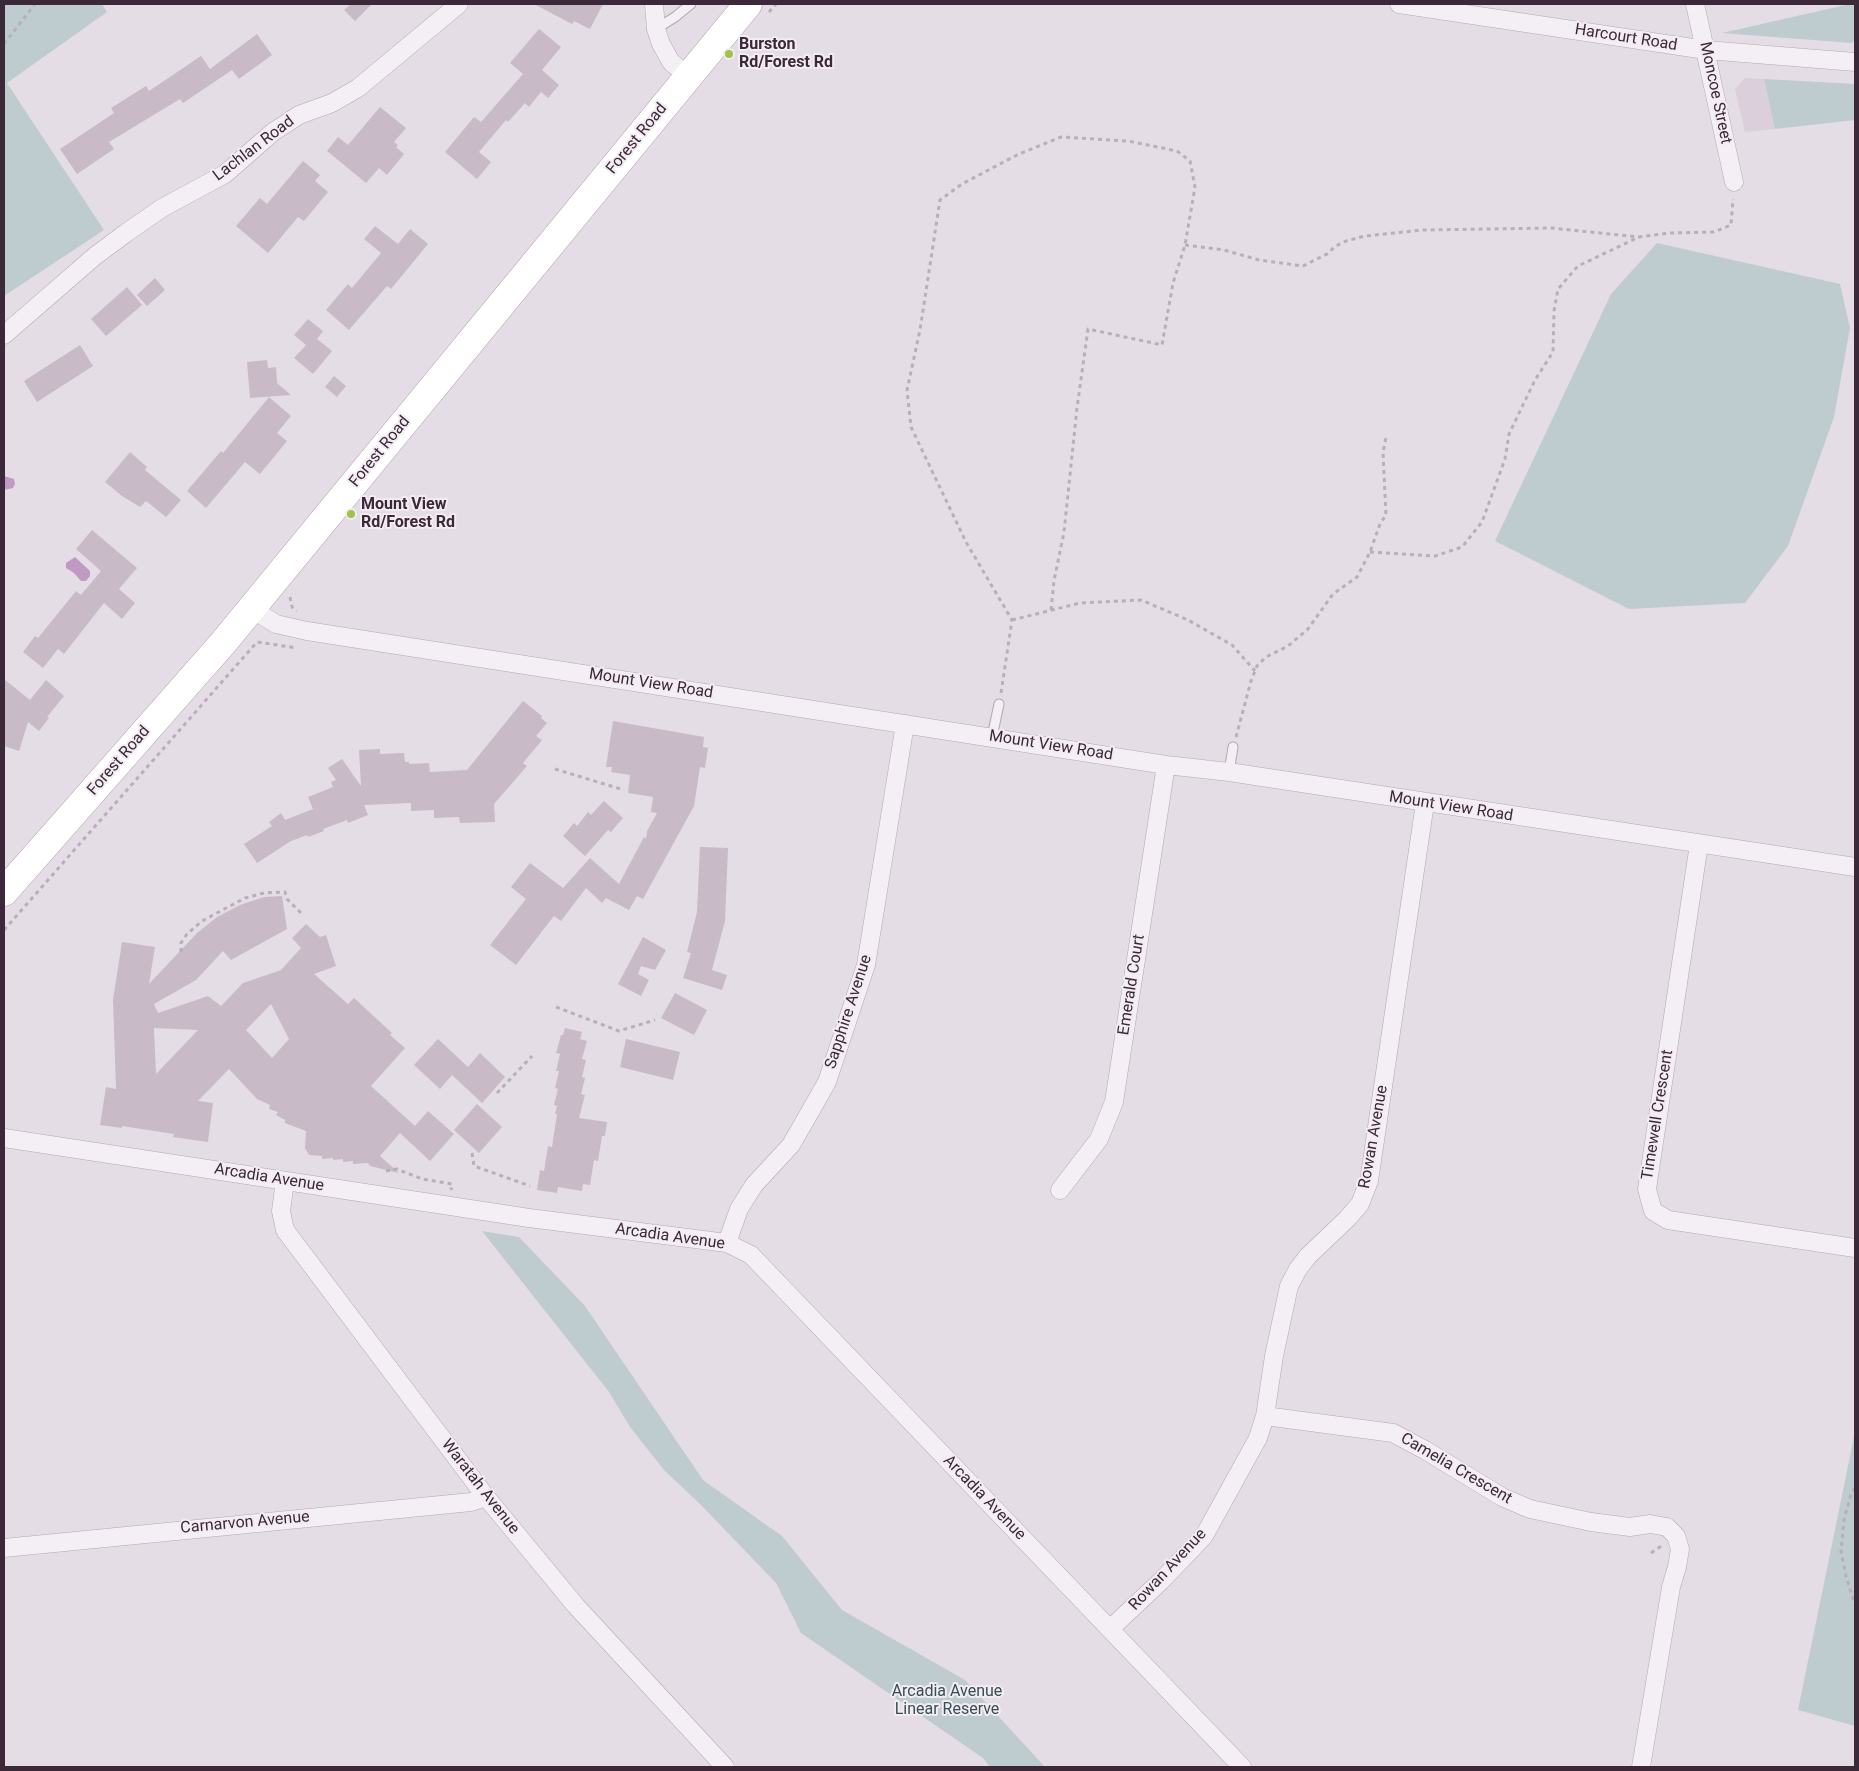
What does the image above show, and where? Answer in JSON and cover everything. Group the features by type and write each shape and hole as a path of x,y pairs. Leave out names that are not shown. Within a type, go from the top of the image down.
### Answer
{"main road":[{"name":"Forest Road","path":"4,892 252,609 748,4"}],"street":[{"name":"Lachlan Road","path":"4,335 95,256 126,233 162,208 226,174 266,137 287,123 299,116 332,103 358,88 459,4"},
{"path":"654,4 656,29 667,57 688,77"},
{"name":"Harcourt Road","path":"1399,4 1706,50 1855,62"},
{"name":"Moncoe Street","path":"1695,4 1733,176"},
{"name":"Mount View Road","path":"252,609 276,624 307,631 1166,764 1855,867"},
{"name":"Sapphire Avenue","path":"728,1244 739,1209 754,1185 791,1145 826,1082 833,1064 866,965 905,724"},
{"name":"Emerald Court","path":"1060,1190 1099,1139 1114,1102 1166,764"},
{"name":"Rowan Avenue","path":"1110,1629 1161,1581 1204,1536 1258,1438 1265,1416 1274,1356 1289,1286 1308,1256 1360,1204 1369,1181 1425,803"},
{"name":"Timewell Crescent","path":"1699,844 1647,1189 1653,1211 1668,1220 1855,1248"},
{"name":"Arcadia Avenue","path":"4,1138 530,1218 728,1244 751,1255 1242,1767"},
{"name":"Waratah Avenue","path":"286,1181 281,1211 285,1230 486,1496 576,1606 725,1767"},
{"name":"Camelia Crescent","path":"1265,1416 1393,1433 1425,1450 1502,1498 1530,1510 1630,1528 1650,1524 1667,1527 1676,1536 1680,1549 1641,1767"},
{"name":"Carnarvon Avenue","path":"4,1548 471,1502 486,1496"}],"lane":[{"path":"656,29 691,4"},
{"path":"992,737 999,704"},
{"path":"1229,772 1233,748"}],"path":[{"path":"4,44 35,4"},
{"path":"999,704 1012,620 966,542 911,427 907,390 920,330 940,200 962,184 1009,159 1061,137 1128,141 1177,151 1190,161 1195,186 1185,245 1173,283 1162,345 1088,329 1077,408 1064,532 1054,581 1051,610"},
{"path":"1185,245 1224,250 1259,260 1303,266 1329,253 1346,241 1365,236 1423,230 1551,228 1639,237 1671,233 1714,232 1731,225 1733,176"},
{"path":"1370,552 1435,556 1462,547 1482,522 1505,459 1510,434 1535,380 1553,352 1554,311 1558,289 1578,266 1639,237"},
{"path":"1233,748 1257,666 1266,657 1288,646 1308,629 1333,594 1357,577 1370,552 1380,524 1386,515 1383,453 1386,437"},
{"path":"1012,620 1080,603 1141,600 1188,620 1232,645 1255,671"},
{"path":"4,930 257,642"},
{"path":"555,769 624,790"},
{"path":"181,952 181,943 187,934 202,921 245,898 264,893 285,892 287,899 303,915"},
{"path":"556,1007 619,1031 655,1020"},
{"path":"497,1093 532,1056"},
{"path":"472,1153 474,1166 530,1186"},
{"path":"386,1171 397,1169 422,1179 452,1184 451,1190"},
{"path":"1855,1488 1851,1494 1844,1520 1841,1552 1855,1605"}],"shaded area":[{"path":"1745,78 1764,79 1775,129 1745,132 1735,89"},
{"path":"4,476 14,479 15,484 13,488 4,490"},
{"path":"75,557 90,571 90,576 86,581 81,581 66,568 66,563"}],"green space":[{"path":"4,4 102,4 107,12 7,83 104,230 4,296"},
{"path":"1855,4 1855,40 1852,43 1722,33"},
{"path":"1764,79 1855,84 1855,120 1775,129"},
{"path":"1657,243 1840,284 1850,328 1834,417 1788,546 1745,603 1629,609 1495,541 1611,294"},
{"name":"Arcadia Avenue Linear Reserve","path":"482,1231 519,1237 585,1306 703,1480 782,1536 842,1610 965,1680 1045,1767 990,1767 983,1758 801,1633 776,1583 701,1505 664,1470 630,1427 609,1392"},
{"path":"1855,1432 1855,1726 1798,1710"}],"building":[{"path":"351,4 372,4 355,21 344,10"},
{"path":"534,4 603,4 590,29 574,21 572,24"},
{"path":"539,29 561,47 542,70 559,85 548,98 541,92 529,107 525,103 508,122 506,120 479,152 491,162 477,179 445,152 474,117 481,122 523,74 510,63"},
{"path":"257,34 272,55 239,79 232,70 183,103 180,99 109,142 114,149 77,174 60,149 114,113 111,108 146,86 149,91 201,56 210,69"},
{"path":"380,107 406,128 394,142 398,145 396,147 404,154 387,175 379,168 366,183 327,151 338,137 348,145"},
{"path":"303,161 320,175 315,181 328,192 304,221 298,217 268,253 236,226 260,198 267,204"},
{"path":"375,226 398,244 410,229 428,244 391,289 387,286 349,330 326,310 348,284 352,288 381,253 364,239"},
{"path":"155,278 165,290 147,306 137,295"},
{"path":"127,287 142,305 106,336 91,319"},
{"path":"308,319 323,331 317,339 332,351 313,374 294,358 306,345 294,335"},
{"path":"80,345 93,366 37,402 24,381"},
{"path":"267,360 268,368 276,367 277,383 291,395 250,398 247,362"},
{"path":"334,376 346,386 337,397 325,387"},
{"path":"269,397 291,416 277,433 287,441 260,474 245,462 206,508 187,491 221,451 223,453"},
{"path":"130,452 147,467 145,470 181,500 166,517 146,501 140,507 122,496 105,482"},
{"path":"92,530 137,568 119,589 135,603 122,619 104,603 64,654 58,649 43,668 23,652 35,636 38,638 76,591 81,595 101,571 76,549"},
{"path":"4,679 30,700 46,680 64,696 47,717 49,718 39,731 28,722 19,751 4,746"},
{"path":"523,701 542,716 541,718 547,723 536,736 542,740 523,763 527,766 494,804 495,822 460,823 459,817 434,818 434,810 411,811 411,803 364,805 368,815 348,823 347,820 308,837 307,835 291,841 257,863 244,844 272,826 269,822 281,813 285,820 313,809 308,797 333,787 331,782 336,780 328,768 342,759 361,786 359,750 380,749 380,754 404,753 405,762 409,762 409,764 429,763 430,772 467,770"},
{"path":"613,721 704,737 703,747 708,748 705,768 700,767 694,806 643,899 637,896 629,910 606,898 602,903 586,888 561,921 554,916 516,965 490,945 526,899 511,887 530,863 563,888 590,858 619,884 644,837 646,839 647,831 657,813 651,812 653,797 628,793 630,775 611,772 612,767 606,767"},
{"path":"604,801 623,818 611,832 608,830 585,856 563,836 574,823 577,826 588,812 591,815"},
{"path":"700,847 728,848 725,921 712,970 727,975 722,990 683,978 691,953 687,952 697,912"},
{"path":"282,896 287,929 231,960 223,951 196,980 154,1004 158,1013 208,996 221,1006 243,983 281,970 301,948 292,938 306,924 320,937 326,935 336,966 314,974 348,1004 354,998 392,1033 390,1035 405,1048 371,1086 415,1126 428,1111 454,1134 430,1161 400,1133 380,1156 399,1173 370,1166 368,1163 353,1164 353,1161 343,1162 343,1159 322,1159 322,1156 309,1155 305,1148 306,1131 285,1123 285,1120 276,1115 278,1112 269,1109 270,1105 257,1099 229,1069 198,1101 213,1103 208,1142 173,1137 174,1134 122,1126 122,1128 100,1125 106,1087 116,1089 113,1000 122,942 155,947 149,984 197,933 217,917 240,905 264,897","holes":["271,1004 289,1039 272,1058 246,1030","154,1028 198,1030 156,1074"]},
{"path":"643,937 666,950 655,970 641,966 638,974 649,980 641,996 618,984"},
{"path":"675,993 707,1010 694,1035 661,1018"},
{"path":"565,1028 582,1032 580,1039 587,1041 582,1059 586,1060 582,1077 585,1078 581,1094 585,1095 579,1118 607,1122 605,1136 602,1136 598,1161 594,1160 590,1185 583,1184 582,1191 558,1187 557,1193 537,1190 540,1170 544,1171 548,1146 552,1147 557,1114 555,1114 557,1106 554,1105 558,1089 555,1088 559,1071 556,1071 560,1054 556,1053"},
{"path":"438,1039 468,1067 480,1053 505,1077 482,1103 452,1075 440,1089 414,1065"},
{"path":"626,1039 680,1052 673,1080 620,1067"},
{"path":"477,1104 502,1127 479,1153 454,1130"}],"place":[{"name":"Burston Rd/Forest Rd","path":"729,54"},
{"name":"Mount View Rd/Forest Rd","path":"351,514"}]}
